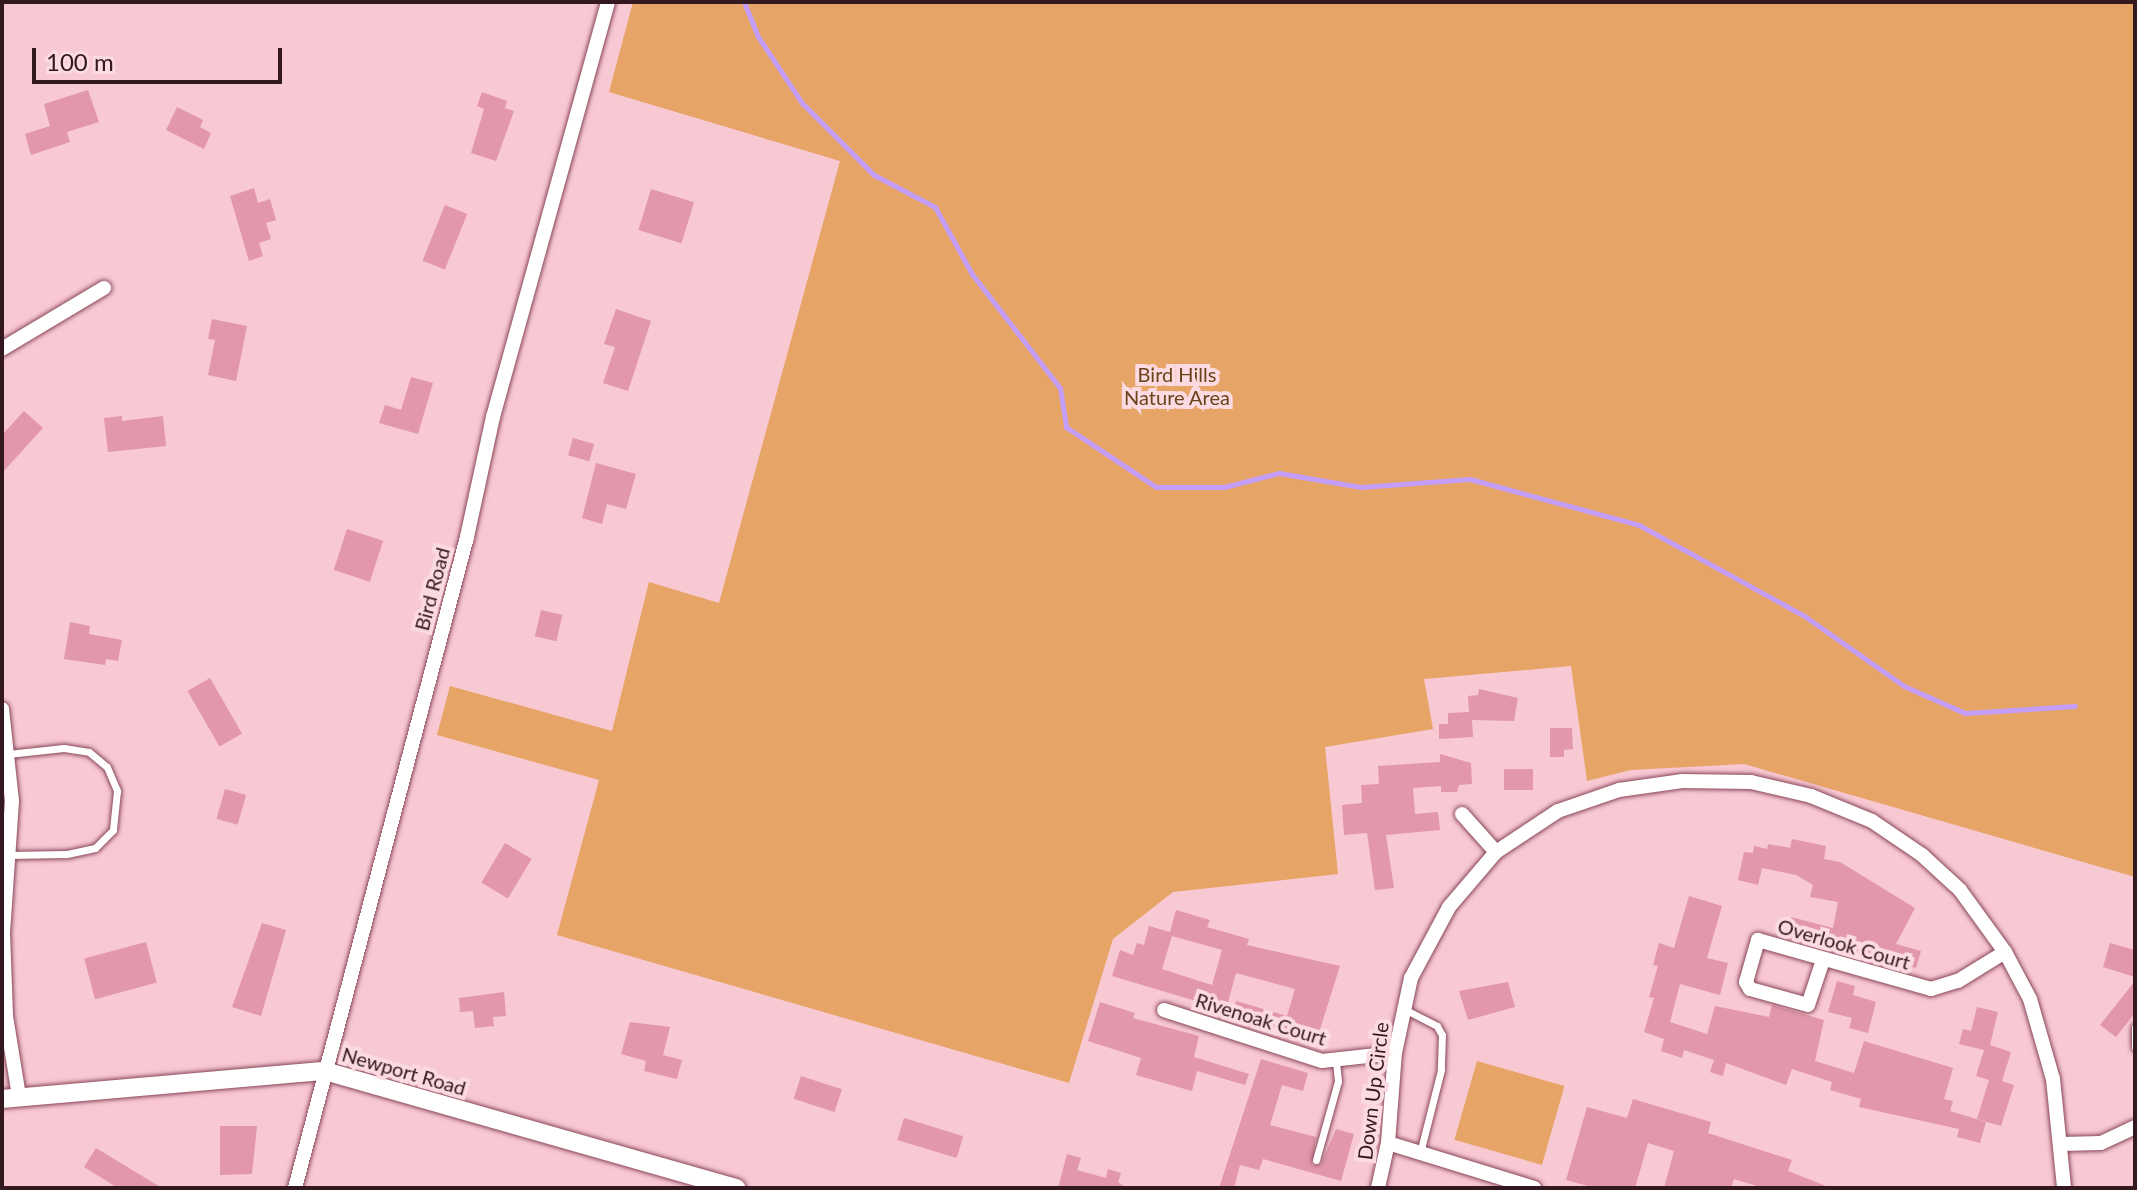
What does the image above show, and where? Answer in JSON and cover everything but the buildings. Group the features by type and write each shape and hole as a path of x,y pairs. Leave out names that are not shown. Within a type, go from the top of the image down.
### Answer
{"street":[{"name":"Bird Road","path":"295,1188 467,537 493,417 608,2"},
{"path":"2,349 104,288"},
{"path":"2,709 6,754 3,933 10,1097"},
{"name":"Down Up Circle","path":"1378,1188 1388,1143 1395,1053 1404,1009 1428,939 1496,852 1558,811 1619,790 1682,781 1751,782 1811,796 1872,821 1922,855 1960,890 2005,952 2030,999 2045,1044 2061,1144 2064,1188"},
{"path":"1462,814 1496,852"},
{"name":"Overlook Court","path":"1823,960 1808,1005 1772,997 1746,982 1758,940 1931,989 1958,981 2005,952"},
{"name":"Rivenoak Court","path":"1164,1010 1322,1061 1395,1053"},
{"name":"Newport Road","path":"10,1097 325,1071 737,1188"},
{"path":"2061,1144 2101,1143 2135,1127"},
{"path":"1388,1143 1534,1188"}],"lane":[{"path":"5,854 66,854 95,848 113,830 117,791 107,767 89,752 64,748 6,754"},
{"path":"1404,1009 1437,1026 1442,1035 1438,1082 1420,1153"},
{"path":"2135,1027 2135,1047"},
{"path":"1316,1160 1338,1081 1336,1061"}],"green space":[{"name":"Bird Hills Nature Area","path":"633,2 2135,2 2135,877 1744,764 1631,770 1587,781 1571,666 1424,679 1433,729 1325,747 1338,874 1173,892 1113,939 1069,1083 557,935 599,780 437,735 450,686 612,731 649,582 719,603 840,161 609,92"},
{"path":"1477,1061 1564,1086 1542,1165 1454,1140"}],"waterway":[{"path":"744,2 757,35 802,103 874,175 935,207 972,274 1060,388 1066,427 1156,487 1224,487 1279,473 1361,487 1470,479 1639,525 1803,615 1904,686 1965,713 2075,706"}]}
